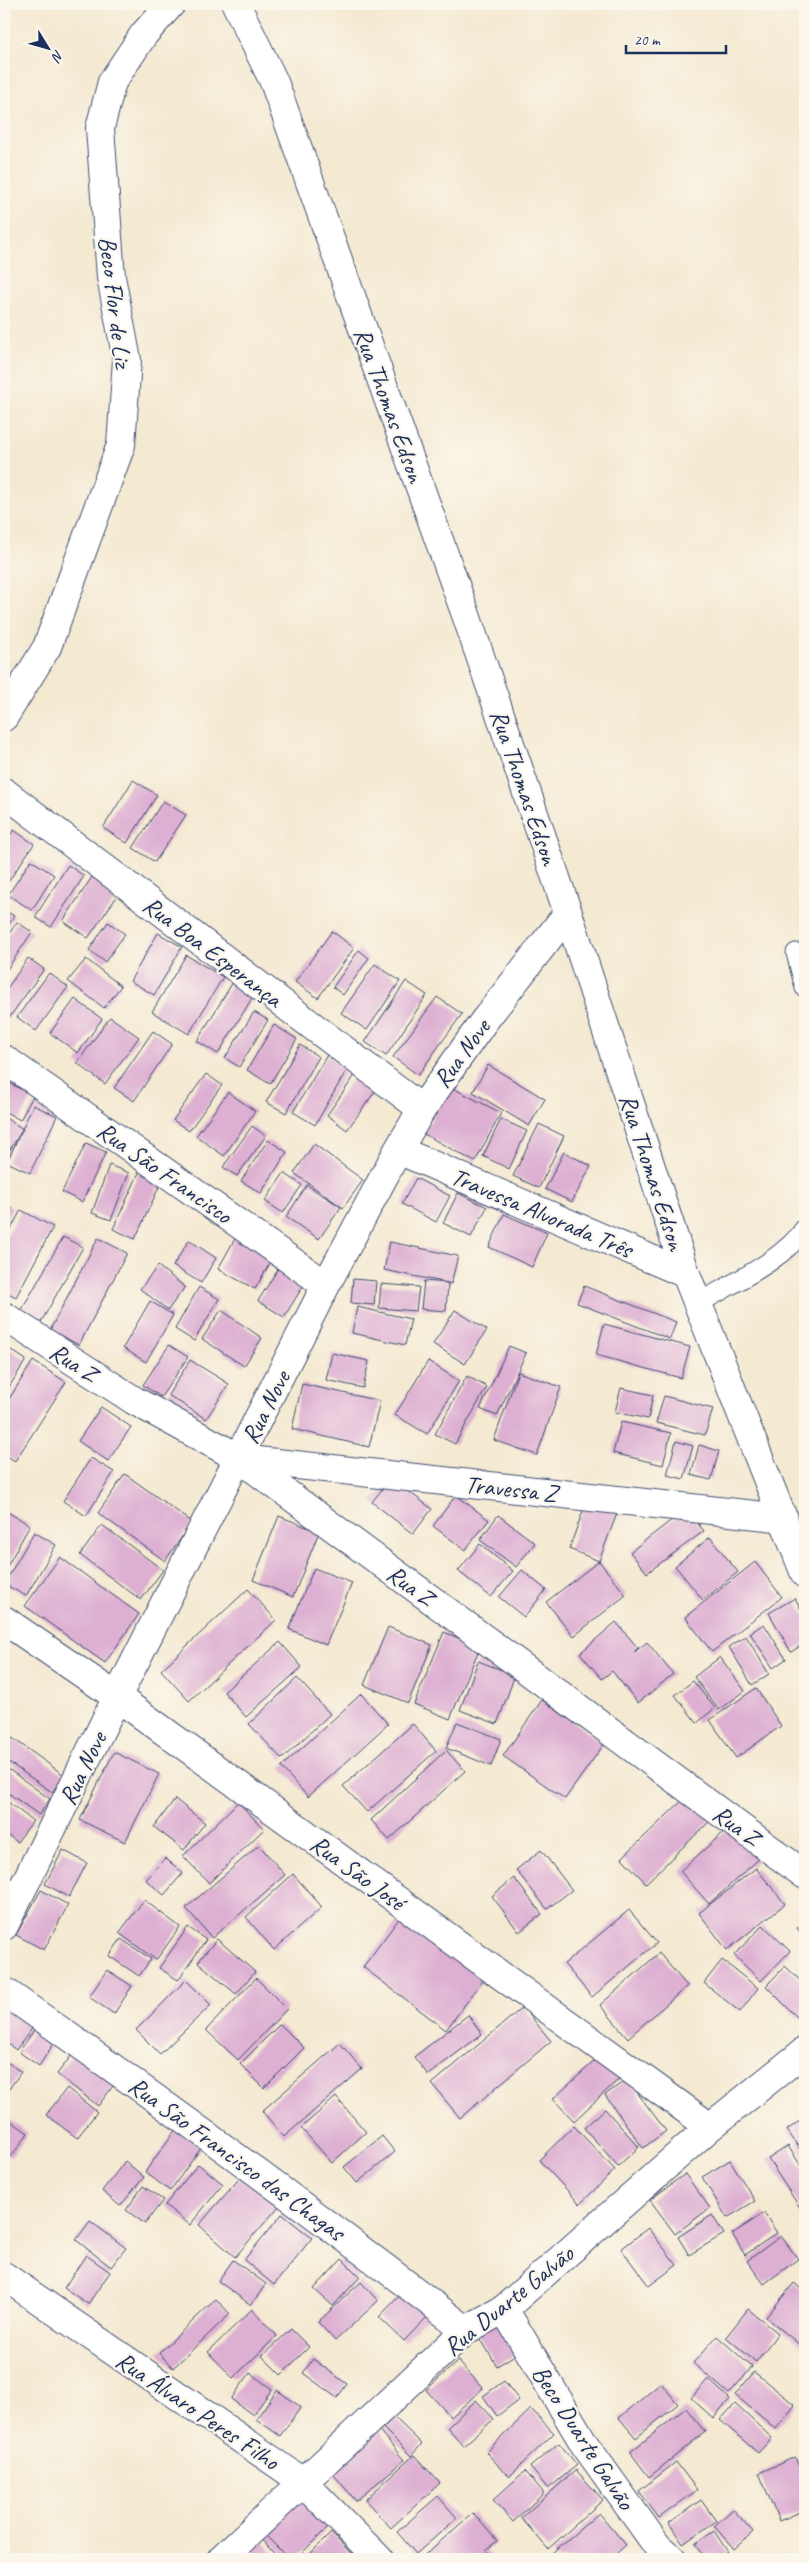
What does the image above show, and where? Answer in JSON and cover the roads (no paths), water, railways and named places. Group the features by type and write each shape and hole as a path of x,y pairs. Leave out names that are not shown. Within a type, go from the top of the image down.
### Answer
{"street":[{"name":"Beco Flor de Liz","path":"4,717 47,647 121,445 127,360 111,277 100,128 112,82 144,34 171,4"},
{"name":"Rua Thomas Edson","path":"236,4 274,82 466,615 568,913 686,1274 805,1574"},
{"name":"Rua Boa Esperança","path":"4,792 422,1109"},
{"name":"Rua Nove","path":"4,1926 116,1697 326,1285 398,1150 422,1109 484,1021 568,913"},
{"name":"Rua São Francisco","path":"4,1058 326,1285"},
{"name":"Travessa Alvorada Três","path":"398,1150 686,1274"},
{"name":"Rua Z","path":"4,1316 135,1401 239,1458 805,1875"},
{"name":"Travessa Z","path":"239,1458 784,1518"},
{"name":"Rua São José","path":"4,1620 116,1697 710,2127"},
{"name":"Rua São Francisco das Chagas","path":"4,1991 193,2124 327,2223 466,2330"},
{"name":"Rua Duarte Galvão","path":"221,2559 302,2481 466,2330 504,2309 710,2127 805,2051"},
{"name":"Rua Álvaro Peres Filho","path":"4,2276 302,2481 379,2559"},
{"name":"Beco Duarte Galvão","path":"504,2309 585,2444 658,2547 672,2559"}],"lane":[{"path":"796,953 805,988"},
{"path":"699,1303 763,1265 796,1242 805,1228"}]}
